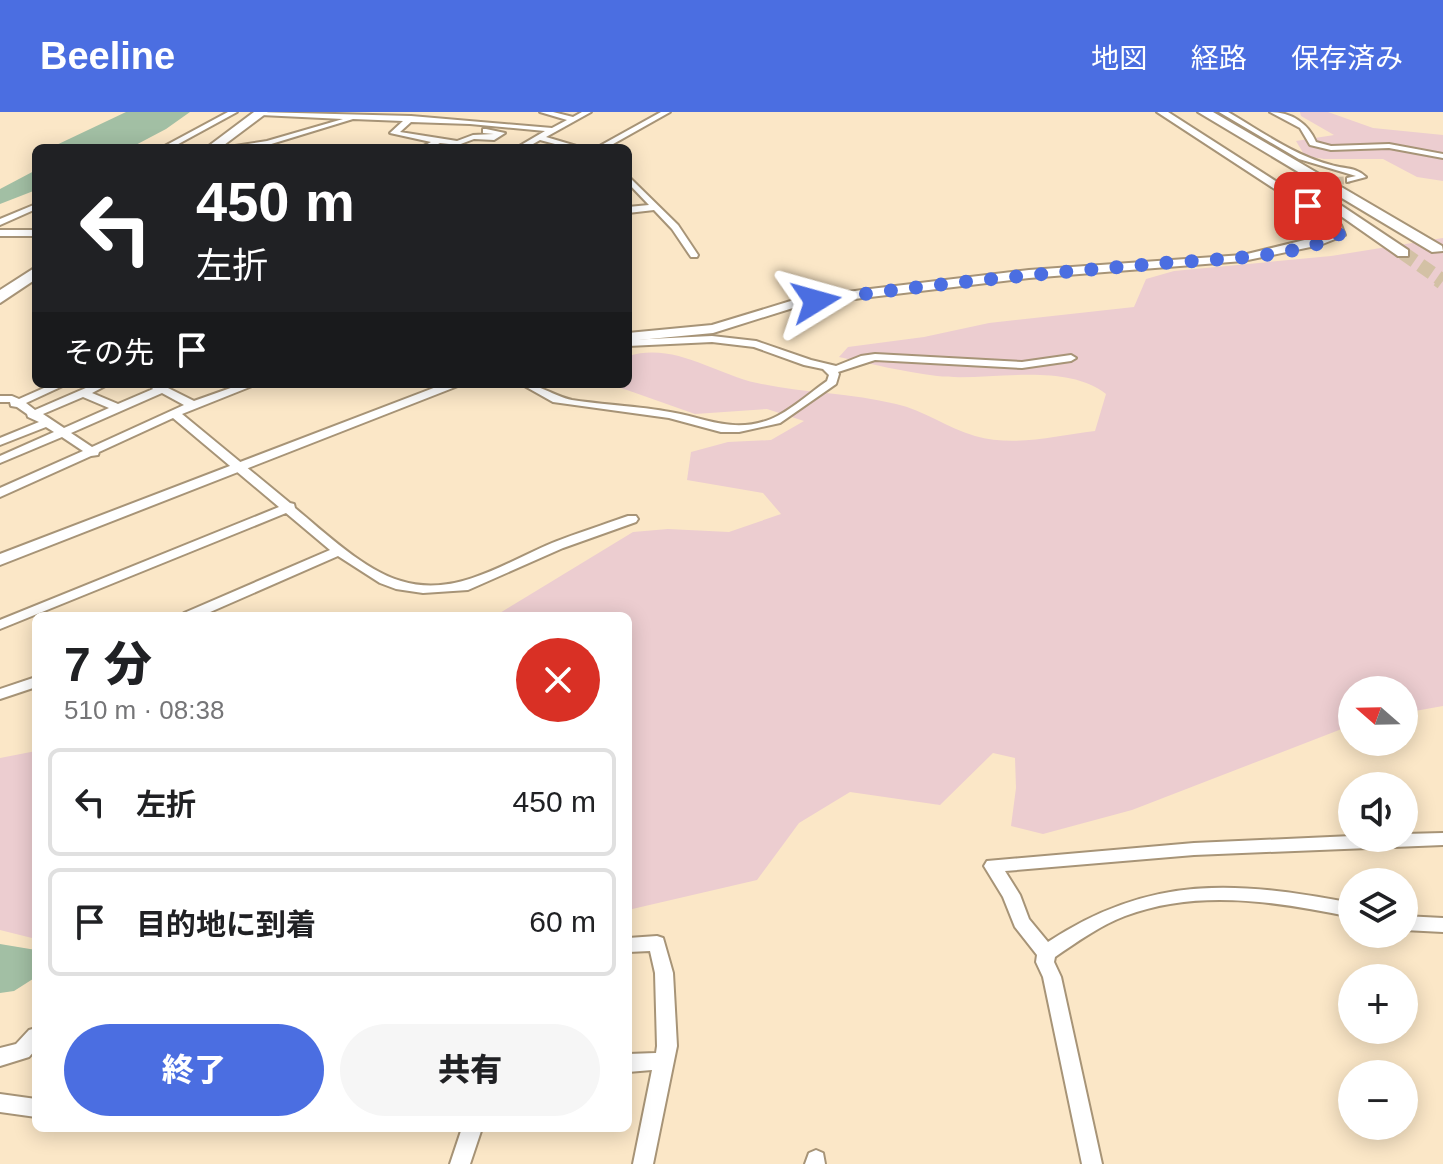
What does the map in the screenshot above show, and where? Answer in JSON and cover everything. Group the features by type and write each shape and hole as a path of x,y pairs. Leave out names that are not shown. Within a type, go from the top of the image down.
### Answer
{"highway":[{"path":"217,144 261,112"},
{"path":"1191,112 1270,161 1403,253"},
{"path":"1204,112 1437,249"},
{"path":"0,298 32,275"}],"street":[{"path":"173,144 233,112"},
{"path":"261,112 357,114 553,130"},
{"path":"470,122 482,112"},
{"path":"544,112 573,119"},
{"path":"525,144 587,112"},
{"path":"607,144 666,112"},
{"path":"632,339 713,329 794,304 1029,274 1243,258 1316,243 1339,235 1337,227 1282,184 1162,112"},
{"path":"1223,112 1258,130 1303,161 1356,172 1362,177 1350,180"},
{"path":"1274,112 1301,123 1311,132 1313,143 1323,147 1375,144 1443,156"},
{"path":"274,144 345,122 357,114"},
{"path":"411,118 394,133 458,143 473,137 507,139"},
{"path":"495,124 486,131 501,133 497,137"},
{"path":"541,138 564,144"},
{"path":"433,144 439,141"},
{"path":"632,182 694,255"},
{"path":"632,210 656,207"},
{"path":"0,222 32,208"},
{"path":"0,233 32,233"},
{"path":"632,340 712,339 756,344 837,369 875,357 1022,365 1071,358"},
{"path":"533,388 553,399 573,403 670,415 721,429 739,429 776,421 823,385 832,382 834,374 827,368"},
{"path":"15,404 53,388"},
{"path":"32,415 95,388"},
{"path":"0,460 118,408 153,388"},
{"path":"161,388 193,405"},
{"path":"0,493 94,453 193,405 241,388"},
{"path":"0,560 446,388"},
{"path":"83,393 118,408"},
{"path":"0,399 12,399 15,404 94,453"},
{"path":"175,414 339,551 385,580 423,589 468,586 558,545 632,519"},
{"path":"0,442 45,423"},
{"path":"0,625 290,507"},
{"path":"198,612 339,551"},
{"path":"0,694 32,683"},
{"path":"1046,953 1021,922 1011,895 993,866 1194,849 1443,839"},
{"path":"1092,1164 1052,977 1045,962 1046,953 1071,933 1146,900 1191,893 1281,895 1338,907"},
{"path":"1418,924 1443,925"},
{"path":"632,945 657,943 664,973 667,1046 643,1164"},
{"path":"0,1057 22,1051 32,1040"},
{"path":"632,1063 664,1061"},
{"path":"0,1103 32,1107"},
{"path":"460,1164 471,1132"}],"shaded area":[{"path":"126,112 190,112 138,144 58,144"},
{"path":"1300,112 1328,112 1373,128 1443,135 1443,181 1417,177 1383,159 1305,156 1296,141 1334,135 1301,116"},
{"path":"32,172 32,192 0,204 0,189"},
{"path":"1443,238 1443,706 1418,710 1418,676 1338,676 1338,730 1132,810 1043,834 1011,826 1016,788 1015,758 993,753 940,805 850,792 799,823 757,880 632,909 632,612 502,612 633,532 668,529 729,532 781,514 763,493 687,480 691,452 728,442 771,440 804,421 767,409 695,414 621,388 632,388 632,355 661,353 693,360 757,383 896,404 965,433 990,439 1020,441 1050,438 1095,431 1106,394 1069,378 1047,375 937,376 839,357 848,347 924,337 989,323 1134,307 1146,279 1174,271 1331,256"},
{"path":"32,752 32,938 0,930 0,758"},
{"path":"0,944 32,949 32,980 14,991 0,993"}],"tunnel":[{"path":"1288,184 1350,180"},
{"path":"1403,253 1442,280"},
{"path":"1439,278 1443,281"}],"route":[{"path":"816,301 1029,274 1243,258 1316,243 1339,235 1337,227 1308,206"}]}
